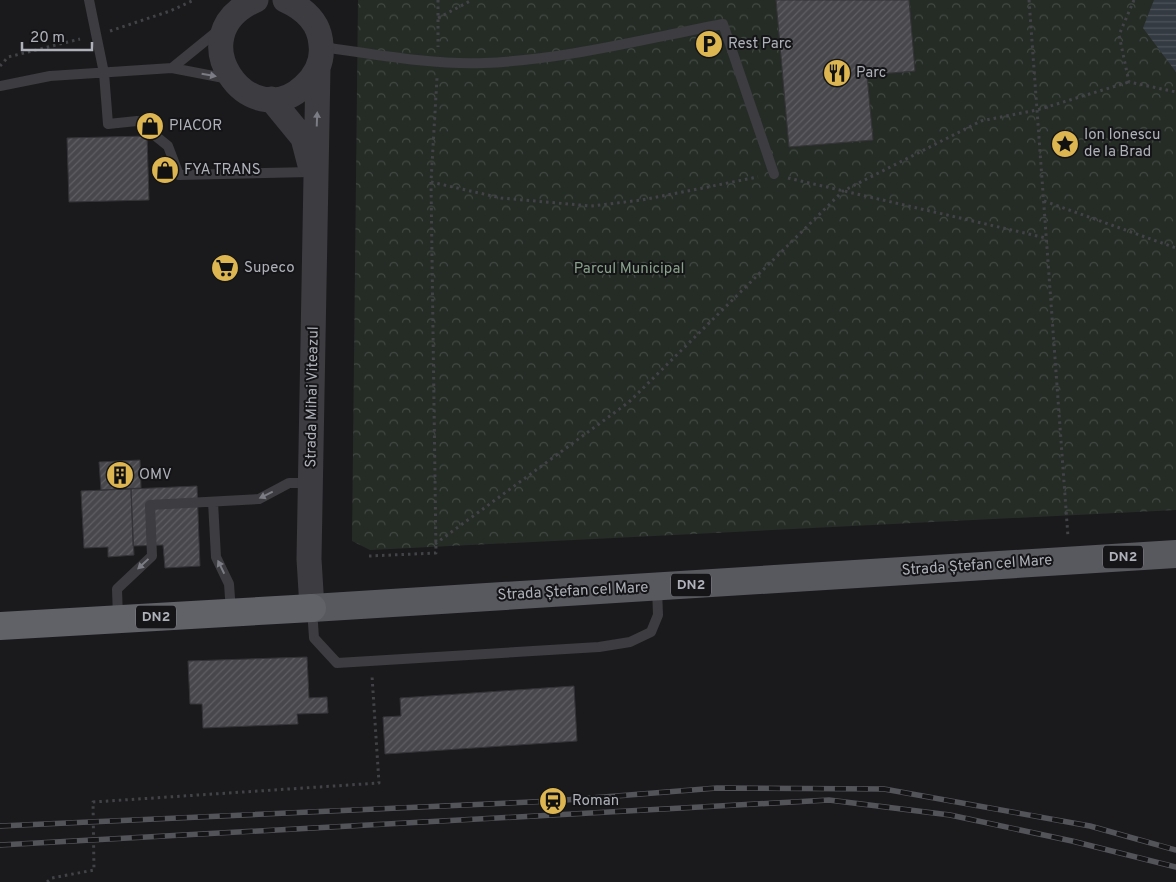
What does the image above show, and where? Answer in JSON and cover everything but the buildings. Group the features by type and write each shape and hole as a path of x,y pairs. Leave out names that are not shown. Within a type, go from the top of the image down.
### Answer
{"highway":[{"name":"Strada Ștefan cel Mare","path":"0,626 312,608"}],"main road":[{"name":"Strada Ștefan cel Mare","path":"312,608 1176,554"}],"street":[{"path":"247,2 227,24 222,38 221,53 224,67 231,80 242,90 256,97 271,100 286,97 300,91 310,80 319,47 309,15 298,6 285,0"},
{"name":"Strada Mihai Viteazul","path":"312,608 309,559 312,483 313,179 319,47 318,0"},
{"name":"Strada Mihai Viteazul","path":"271,100 303,138 313,179"}],"lane":[{"path":"89,0 104,73 108,124 137,121 168,146 179,175 313,179"},
{"path":"172,68 227,24"},
{"path":"319,47 483,63 580,52 723,24 774,174"},
{"path":"0,86 50,76 172,68 228,78 242,90"},
{"path":"118,619 117,589 152,556 150,505 259,498 289,483 312,483"},
{"path":"213,502 216,557 229,584 231,613"},
{"path":"312,608 314,638 337,663 371,661 599,647 630,642 651,632 658,615 657,587"}],"path":[{"path":"369,556 436,553 431,182 438,60 438,0"},
{"path":"438,18 472,0"},
{"path":"1029,0 1069,560"},
{"path":"1129,82 1119,35 1134,0"},
{"path":"436,544 629,402 843,190 981,121 1037,110 1129,82 1176,92"},
{"path":"431,182 500,198 591,206 642,200 774,174 1046,238"},
{"path":"1044,201 1176,248"},
{"path":"47,882 52,878 94,870 93,802 379,783 371,661"}],"green space":[{"name":"Parcul Municipal","path":"358,0 1176,0 1176,510 370,550 352,541"}],"shaded area":[{"path":"1154,0 1176,0 1176,72 1143,28"}],"railway":[{"path":"0,826 553,801 717,788 884,789 1090,826 1176,850"},
{"path":"0,845 829,800 950,815 1072,841 1176,867"}],"place":[{"name":"Rest Parc","path":"709,44"},
{"name":"Parc","path":"837,73"},
{"name":"PIACOR","path":"150,126"},
{"name":"Ion Ionescu de la Brad","path":"1065,144"},
{"name":"FYA TRANS","path":"165,170"},
{"name":"Supeco","path":"225,268"},
{"name":"OMV","path":"120,475"},
{"name":"Roman","path":"553,801"}]}
